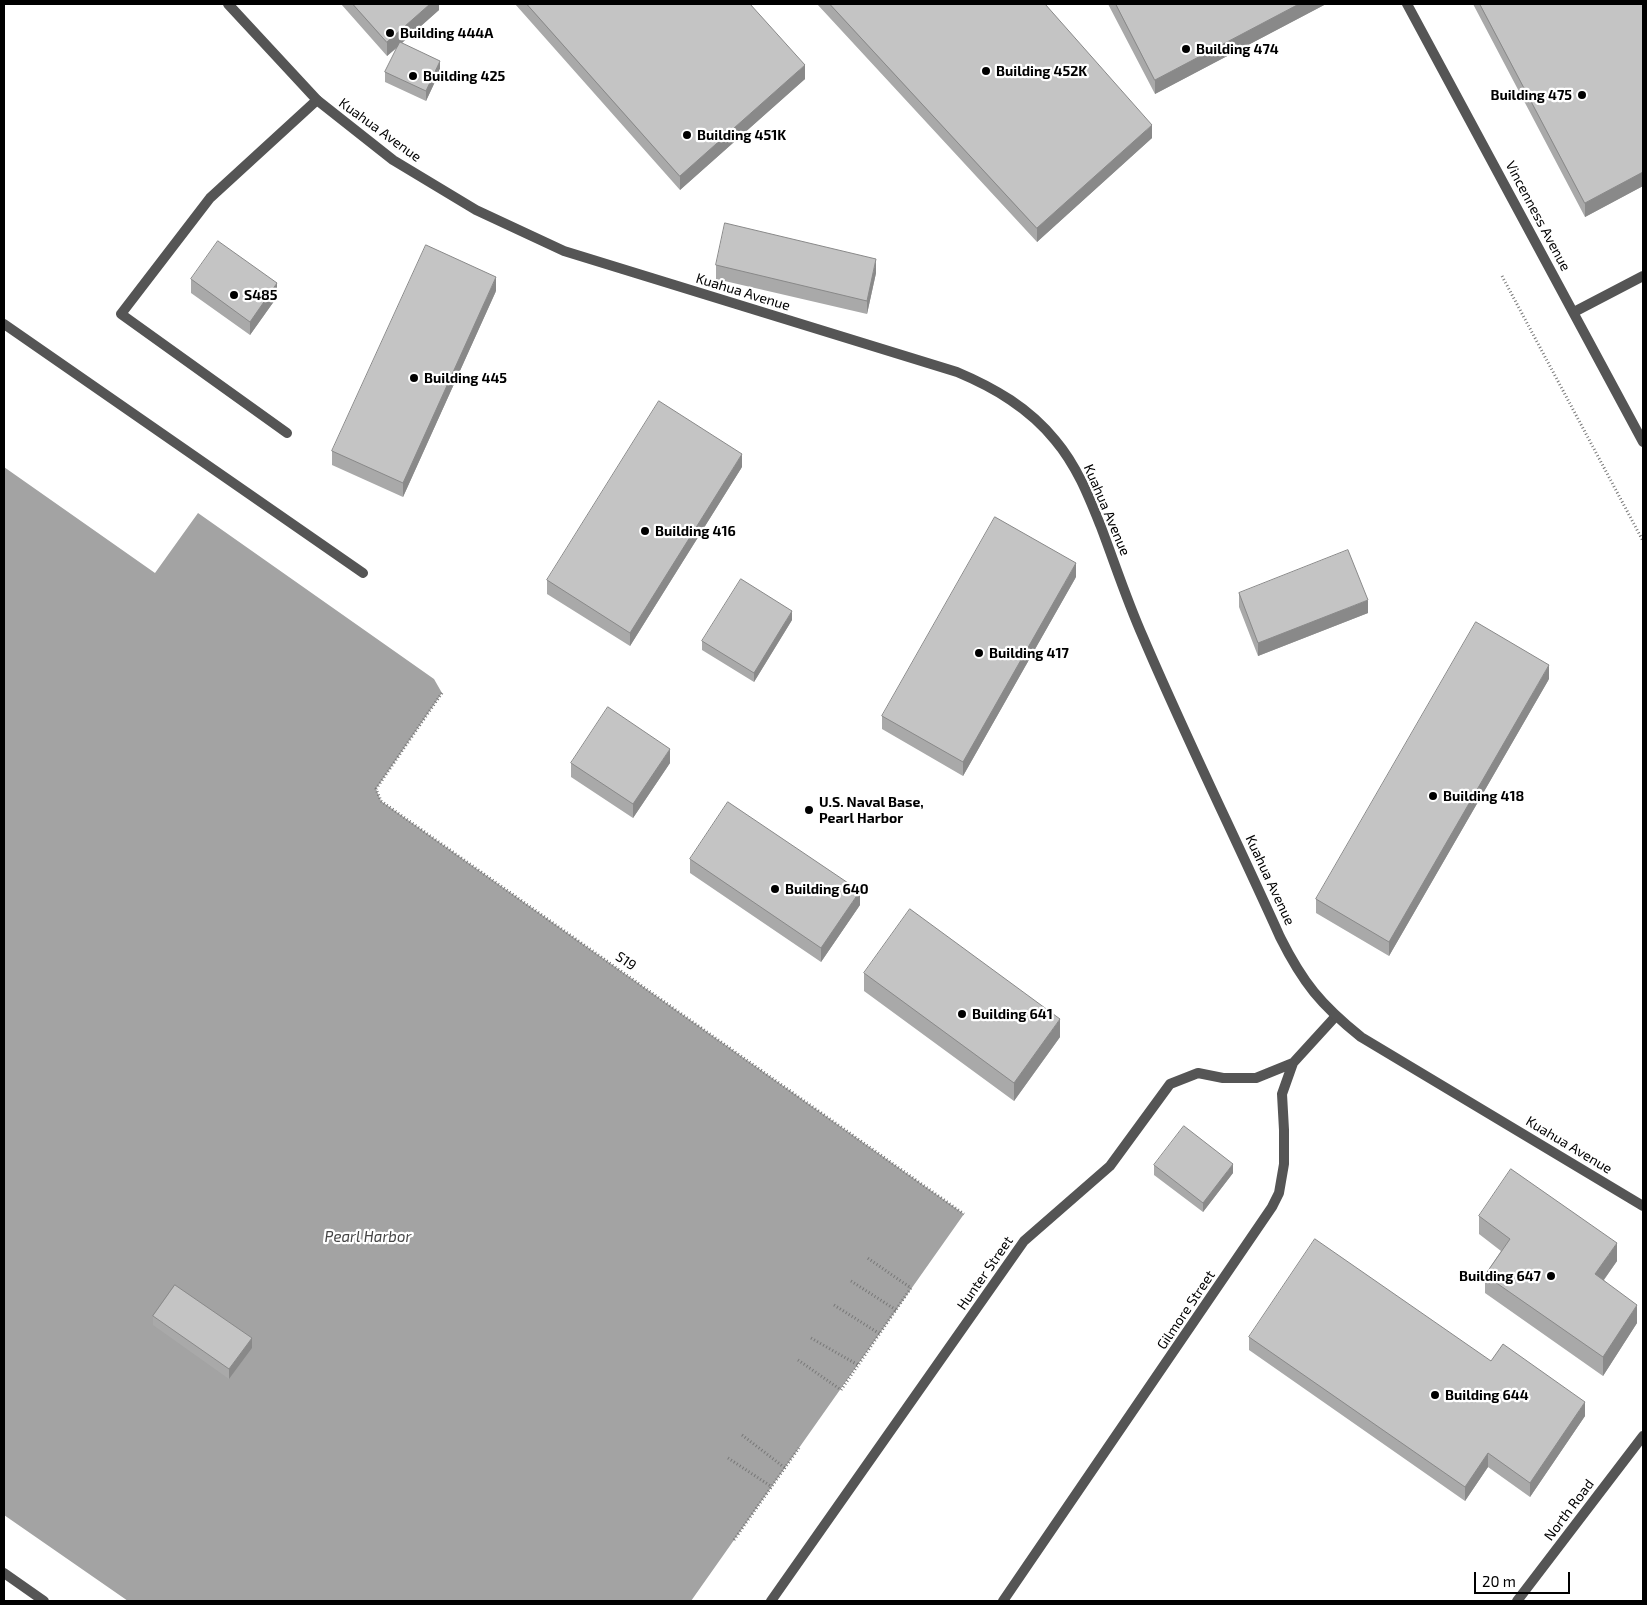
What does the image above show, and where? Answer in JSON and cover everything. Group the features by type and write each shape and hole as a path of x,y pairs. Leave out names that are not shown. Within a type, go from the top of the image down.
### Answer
{"street":[{"name":"Kuahua Avenue","path":"228,4 316,100 393,160 476,210 564,251 957,372 985,384 1011,399 1035,418 1056,440 1074,466 1087,493 1142,636 1295,966 1313,993 1335,1017 1361,1037 1643,1206"},
{"name":"Vincenness Avenue","path":"1407,4 1643,442"},
{"path":"287,433 121,314 210,198 316,100"},
{"path":"1574,312 1643,276"},
{"path":"4,324 363,573"},
{"name":"Gilmore Street","path":"1003,1601 1272,1207 1279,1193 1284,1164 1282,1094 1293,1063 1335,1017"},
{"name":"Hunter Street","path":"771,1601 1024,1241 1110,1166 1170,1084 1198,1073 1223,1078 1256,1078 1293,1063"},
{"name":"North Road","path":"1517,1601 1643,1436"},
{"path":"4,1573 44,1601"}],"path":[{"path":"1502,276 1643,541"},
{"name":"S19","path":"442,693 376,789 381,801 964,1214"},
{"path":"798,1360 841,1390 912,1288 866,1257"},
{"path":"851,1281 896,1310"},
{"path":"834,1305 880,1334"},
{"path":"811,1338 858,1365"},
{"path":"742,1435 785,1468"},
{"path":"734,1540 799,1448"},
{"path":"728,1458 772,1487"}],"water":[{"name":"Pearl Harbor","path":"4,467 155,573 198,513 434,679 442,693 376,789 381,801 964,1214 691,1601 128,1601 4,1515"}],"building":[{"path":"353,4 430,4 387,42"},
{"name":"Building 451K","path":"527,4 750,4 805,65 680,176"},
{"name":"Building 452K","path":"830,4 1045,4 1152,125 1037,228"},
{"name":"Building 474","path":"1116,4 1299,4 1155,80"},
{"name":"Building 475","path":"1480,4 1643,4 1643,172 1585,203"},
{"name":"Building 425","path":"400,42 440,61 426,91 385,72"},
{"path":"725,223 876,259 867,301 716,265"},
{"name":"S485","path":"218,241 277,283 250,322 191,279"},
{"name":"Building 445","path":"426,245 496,277 403,483 332,451"},
{"name":"Building 416","path":"659,401 742,454 630,633 547,580"},
{"name":"Building 417","path":"995,517 1076,563 963,762 882,716"},
{"path":"1348,550 1368,600 1258,643 1239,593"},
{"path":"741,579 792,611 754,673 702,641"},
{"name":"Building 418","path":"1476,622 1549,665 1389,942 1316,899"},
{"path":"608,707 670,749 633,804 571,763"},
{"name":"Building 640","path":"728,802 860,891 821,948 690,859"},
{"name":"Building 641","path":"910,909 1060,1019 1014,1083 864,973"},
{"path":"1184,1126 1233,1164 1203,1203 1154,1165"},
{"name":"Building 647","path":"1511,1169 1617,1243 1595,1274 1637,1305 1603,1357 1485,1275 1510,1239 1479,1216"},
{"name":"Building 644","path":"1315,1239 1491,1361 1503,1344 1585,1402 1530,1483 1488,1453 1465,1487 1249,1337"},
{"path":"175,1285 252,1338 229,1369 153,1316"}],"place":[{"name":"Building 444A","path":"390,33"},
{"name":"Building 474","path":"1186,49"},
{"name":"Building 452K","path":"986,71"},
{"name":"Building 425","path":"413,76"},
{"name":"Building 475","path":"1582,95"},
{"name":"Building 451K","path":"687,135"},
{"name":"S485","path":"234,295"},
{"name":"Building 445","path":"414,378"},
{"name":"Building 416","path":"645,531"},
{"name":"Building 417","path":"979,653"},
{"name":"Building 418","path":"1433,796"},
{"name":"U.S. Naval Base, Pearl Harbor","path":"809,810"},
{"name":"Building 640","path":"775,889"},
{"name":"Building 641","path":"962,1014"},
{"name":"Building 647","path":"1551,1276"},
{"name":"Building 644","path":"1435,1395"}]}
